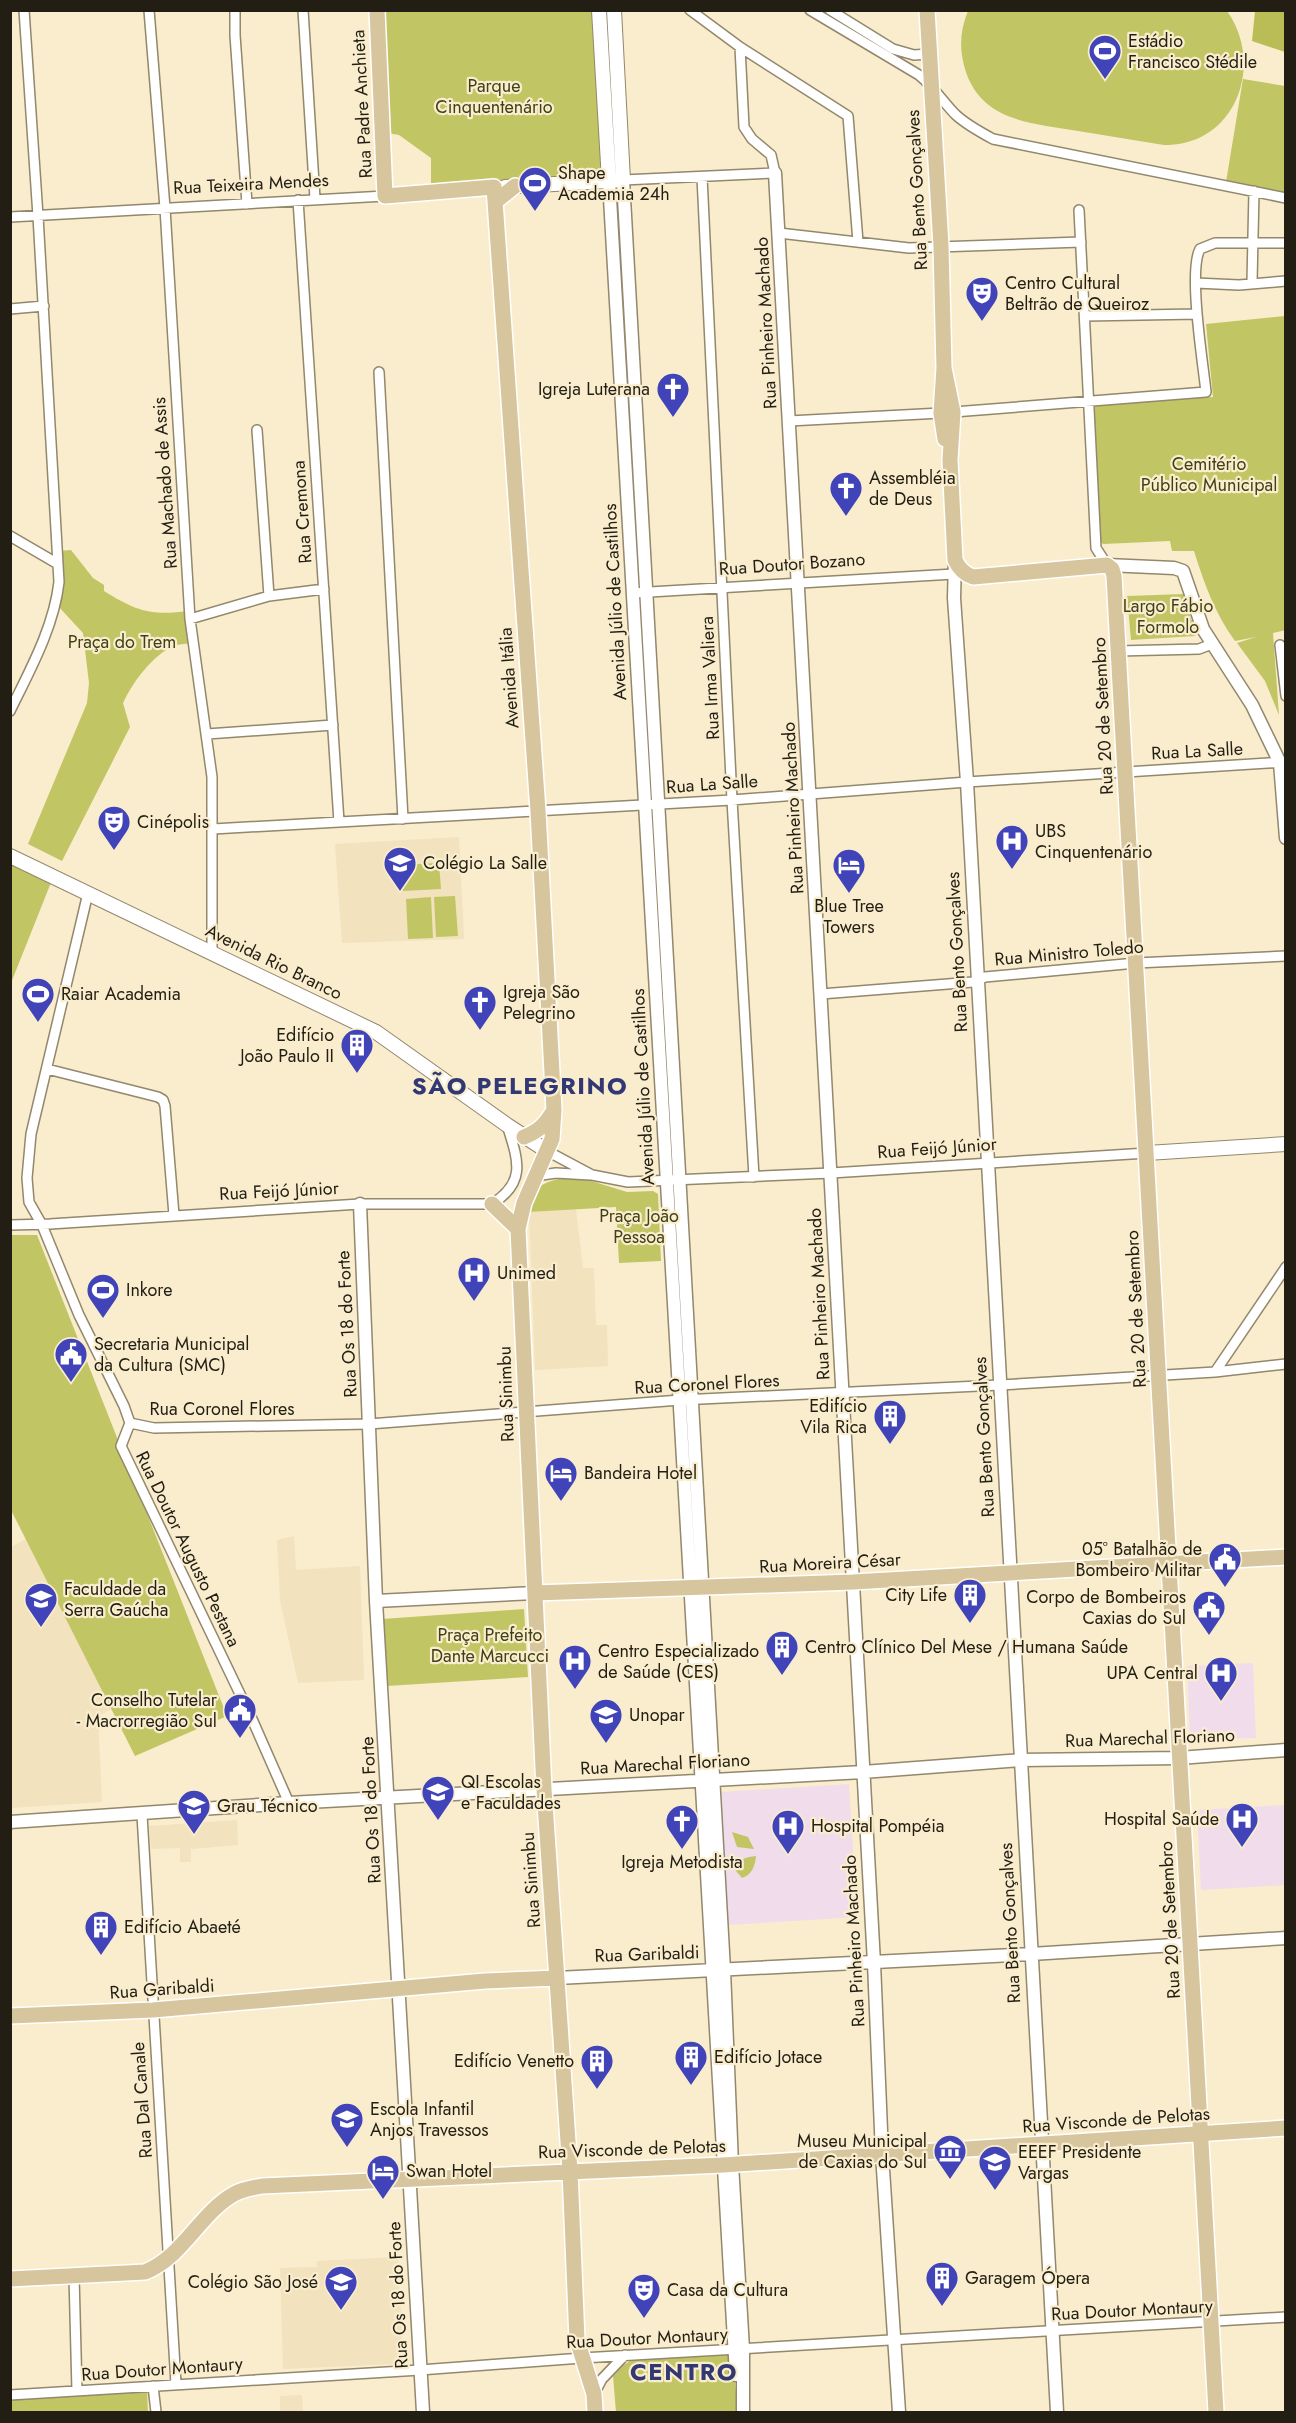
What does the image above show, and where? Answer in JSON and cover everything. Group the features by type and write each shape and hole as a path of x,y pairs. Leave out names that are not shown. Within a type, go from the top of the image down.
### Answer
{"main road":[{"name":"Rua Padre Anchieta","path":"377,10 386,196"},
{"name":"Avenida Júlio de Castilhos","path":"599,10 609,181"},
{"name":"Avenida Júlio de Castilhos","path":"614,10 623,180"},
{"name":"Rua Bento Gonçalves","path":"927,10 941,246 944,368 954,567"},
{"path":"603,71 617,71"},
{"path":"606,121 620,120"},
{"path":"495,195 515,186 623,180"},
{"name":"Rua Teixeira Mendes","path":"386,196 495,195"},
{"name":"Avenida Itália","path":"495,195 538,811 554,1110 552,1139 547,1150"},
{"path":"954,567 973,577 1107,565"},
{"name":"Rua 20 de Setembro","path":"1107,565 1112,569 1114,576 1216,2412"},
{"name":"Avenida Rio Branco","path":"10,856 376,1032 524,1137 547,1150"},
{"path":"524,1137 535,1133 542,1127 554,1110"},
{"name":"Rua Feijó Júnior","path":"1147,1153 1286,1144"},
{"name":"Rua Sinimbu","path":"547,1150 519,1218 518,1229 544,1789 570,2171 577,2340 594,2394 595,2412"},
{"path":"492,1204 518,1229"},
{"name":"Rua Moreira César","path":"535,1593 853,1582 1286,1557"},
{"name":"Rua Garibaldi","path":"10,2016 153,2010 398,1988 557,1977"},
{"name":"Rua Visconde de Pelotas","path":"10,2279 145,2272 168,2258 224,2201 247,2189 262,2186 727,2165 1286,2128"}],"street":[{"path":"12,705 53,612 58,582 39,216 24,10"},
{"name":"Rua Machado de Assis","path":"149,10 165,208 190,619 207,734 212,787 212,952"},
{"path":"235,10 247,204"},
{"path":"303,10 315,199"},
{"path":"690,10 740,47 848,116 858,242"},
{"path":"810,10 930,84 955,114 993,139 1286,198"},
{"path":"830,10 893,49 914,55 929,54"},
{"path":"623,180 775,173 771,155 752,139 744,127 740,47"},
{"name":"Rua Pinheiro Machado","path":"775,173 874,1963 882,2154 899,2412"},
{"name":"Rua Irma Valiera","path":"702,177 732,800 754,1177"},
{"name":"Avenida Júlio de Castilhos","path":"623,180 672,1037 668,1082 673,1181 711,1834 727,2165 743,2412"},
{"name":"Avenida Júlio de Castilhos","path":"609,181 656,994 659,1037 668,1082"},
{"path":"1252,282 1251,242 1254,191"},
{"name":"Rua Teixeira Mendes","path":"10,217 386,196"},
{"name":"Rua Cremona","path":"298,200 339,822"},
{"name":"Rua 20 de Setembro","path":"1079,210 1096,548 1107,565"},
{"path":"779,233 900,247 1081,242"},
{"path":"613,242 627,242"},
{"path":"789,421 947,412 1206,392 1197,314 1197,255 1200,249 1215,243 1286,243"},
{"path":"1196,283 1239,285 1252,282 1286,281"},
{"path":"615,290 630,290"},
{"path":"10,309 44,306"},
{"path":"1085,316 1197,314"},
{"path":"618,343 633,342"},
{"path":"379,372 403,819"},
{"path":"621,393 635,392"},
{"path":"257,430 269,596"},
{"path":"624,441 638,440"},
{"path":"627,485 640,484"},
{"path":"629,534 643,534"},
{"path":"10,536 58,564"},
{"path":"1107,565 1183,571 1203,628 1284,760 1286,838"},
{"name":"Rua Doutor Bozano","path":"633,593 798,583 954,567"},
{"name":"Rua Bento Gonçalves","path":"954,567 1057,2412"},
{"path":"954,598 961,587 973,577"},
{"path":"190,619 269,596 324,589"},
{"path":"1118,651 1199,649 1212,644"},
{"path":"1280,645 1286,696"},
{"path":"637,659 650,658"},
{"path":"640,709 653,708"},
{"path":"207,734 333,725"},
{"path":"642,758 656,757"},
{"name":"Rua La Salle","path":"213,829 732,800 1284,760"},
{"path":"648,856 662,855"},
{"path":"88,893 31,1134 27,1178 29,1202 42,1225 79,1315 124,1406 130,1424"},
{"path":"653,947 667,946"},
{"name":"Rua Ministro Toledo","path":"821,994 973,982 978,979 1136,963 1286,956"},
{"path":"656,994 669,993"},
{"path":"659,1037 672,1037"},
{"path":"46,1069 158,1097 163,1101 174,1215"},
{"path":"492,1204 507,1195 514,1184 516,1158 507,1125"},
{"name":"Rua Feijó Júnior","path":"547,1150 592,1175"},
{"name":"Rua Feijó Júnior","path":"535,1176 556,1173 592,1175 628,1182 673,1181 1147,1153"},
{"name":"Rua Feijó Júnior","path":"10,1225 42,1225 360,1204 492,1204"},
{"name":"Rua Os 18 do Forte","path":"360,1204 376,1601 423,2412"},
{"path":"1215,1372 1286,1267"},
{"name":"Rua Coronel Flores","path":"130,1424 154,1428 369,1424 686,1400 843,1394 1215,1372 1286,1364"},
{"name":"Rua Doutor Augusto Pestana","path":"130,1424 121,1446 290,1803"},
{"name":"Rua Moreira César","path":"376,1601 535,1593"},
{"name":"Rua Marechal Floriano","path":"10,1822 142,1815 290,1803 863,1772 1021,1760 1179,1758 1286,1749"},
{"name":"Rua Dal Canale","path":"142,1815 176,2384"},
{"name":"Rua Garibaldi","path":"557,1977 874,1963 1286,1938"},
{"path":"74,2276 77,2391"},
{"name":"Rua Doutor Montaury","path":"10,2395 625,2355 1286,2317"},
{"path":"594,2394 602,2379 625,2355"},
{"path":"153,2386 156,2412"}],"shaded area":[{"path":"1255,11 1285,11 1285,52 1252,41"},
{"name":"Colégio La Salle","path":"459,837 464,939 342,943 335,844"},
{"path":"576,1209 583,1268 594,1268 596,1325 607,1325 608,1366 535,1370 529,1212"},
{"path":"294,1536 296,1570 360,1566 364,1680 298,1683 280,1600 277,1540"},
{"name":"Faculdade da Serra Gaúcha","path":"26,1539 112,1709 98,1716 102,1802 11,1808 11,1547"},
{"name":"UPA Central","path":"1253,1663 1256,1738 1190,1740 1187,1666"},
{"name":"Hospital Pompéia","path":"849,1784 857,1917 728,1925 720,1792"},
{"name":"Hospital Saúde","path":"1285,1805 1285,1885 1201,1890 1197,1810"},
{"name":"Grau Técnico","path":"237,1820 238,1845 191,1849 191,1862 180,1862 180,1848 151,1849 149,1826"},
{"name":"Colégio São José","path":"398,2257 403,2354 400,2360 395,2364 283,2369 280,2268 317,2267 317,2261"},
{"path":"302,2395 303,2412 280,2412 280,2396"}],"green space":[{"name":"Parque Cinquentenário","path":"382,11 595,11 603,163 600,172 590,177 431,187 431,158 399,135 387,133"},
{"name":"Estádio Francisco Stédile","path":"968,11 1227,11 1238,32 1243,54 1243,77 1237,98 1226,117 1210,132 1189,142 1164,145 1026,122 996,110 983,100 973,87 965,69 961,40"},
{"path":"1243,79 1285,86 1285,192 1226,182"},
{"name":"Cemitério Público Municipal","path":"1285,316 1286,630 1273,633 1279,715 1265,681 1237,643 1256,637 1235,641 1211,598 1194,551 1172,551 1170,541 1103,544 1101,542 1094,404 1213,397 1206,324"},
{"name":"Praça do Trem","path":"71,550 93,578 104,585 104,591 125,603 154,612 188,611 192,643 174,646 162,653 148,665 132,687 123,703 130,727 62,861 28,844 87,703 89,683 83,633 58,606 58,551"},
{"name":"Largo Fábio Formolo","path":"1184,594 1191,619 1197,630 1195,636 1131,640 1127,596"},
{"path":"13,862 52,880 11,983 10,870"},
{"path":"439,863 441,889 403,891 401,865"},
{"path":"455,896 458,936 436,937 434,897"},
{"path":"431,897 433,938 408,939 406,899"},
{"name":"Praça João Pessoa","path":"566,1178 588,1180 627,1192 653,1191 658,1194 661,1261 619,1263 616,1207 529,1212 531,1197 539,1187 551,1181"},
{"path":"10,1235 37,1235 227,1716 135,1756 11,1510"},
{"name":"Praça Prefeito Dante Marcucci","path":"524,1609 528,1677 387,1686 382,1619"},
{"path":"732,1832 748,1837 754,1849 737,1847"},
{"path":"756,1856 752,1870 742,1878 736,1871 737,1864 745,1858"},
{"path":"732,2355 738,2412 616,2412 613,2376 622,2366 632,2360"},
{"path":"147,2391 148,2412 11,2412 10,2397"}],"place":[{"name":"Estádio Francisco Stédile","path":"1105,80"},
{"name":"Shape Academia 24h","path":"535,212"},
{"name":"Centro Cultural Beltrão de Queiroz","path":"982,322"},
{"name":"Igreja Luterana","path":"673,418"},
{"name":"Assembléia de Deus","path":"846,517"},
{"name":"Cinépolis","path":"114,851"},
{"name":"UBS Cinquentenário","path":"1012,870"},
{"name":"Colégio La Salle","path":"400,892"},
{"name":"Blue Tree Towers","path":"849,894"},
{"name":"Raiar Academia","path":"38,1023"},
{"name":"Igreja São Pelegrino","path":"480,1031"},
{"name":"Edifício João Paulo II","path":"357,1074"},
{"name":"Unimed","path":"474,1302"},
{"name":"Inkore","path":"103,1319"},
{"name":"Secretaria Municipal da Cultura (SMC)","path":"71,1383"},
{"name":"Edifício Vila Rica","path":"890,1445"},
{"name":"Bandeira Hotel","path":"561,1502"},
{"name":"05º Batalhão de Bombeiro Militar","path":"1225,1588"},
{"name":"City Life","path":"970,1624"},
{"name":"Faculdade da Serra Gaúcha","path":"41,1628"},
{"name":"Corpo de Bombeiros Caxias do Sul","path":"1209,1636"},
{"name":"Centro Clínico Del Mese / Humana Saúde","path":"782,1676"},
{"name":"Centro Especializado de Saúde (CES)","path":"575,1690"},
{"name":"UPA Central","path":"1221,1702"},
{"name":"Conselho Tutelar - Macrorregião Sul","path":"240,1739"},
{"name":"Unopar","path":"606,1744"},
{"name":"QI Escolas e Faculdades","path":"438,1821"},
{"name":"Grau Técnico","path":"194,1835"},
{"name":"Hospital Saúde","path":"1242,1848"},
{"name":"Igreja Metodista","path":"682,1850"},
{"name":"Hospital Pompéia","path":"788,1855"},
{"name":"Edifício Abaeté","path":"101,1956"},
{"name":"Edifício Jotace","path":"691,2086"},
{"name":"Edifício Venetto","path":"597,2090"},
{"name":"Escola Infantil Anjos Travessos","path":"347,2148"},
{"name":"Museu Municipal de Caxias do Sul","path":"950,2180"},
{"name":"EEEF Presidente Vargas","path":"995,2191"},
{"name":"Swan Hotel","path":"383,2200"},
{"name":"Garagem Ópera","path":"942,2307"},
{"name":"Colégio São José","path":"341,2311"},
{"name":"Casa da Cultura","path":"644,2319"}],"district":[{"name":"SÃO PELEGRINO","path":"520,1086"},
{"name":"CENTRO","path":"684,2372"}]}
